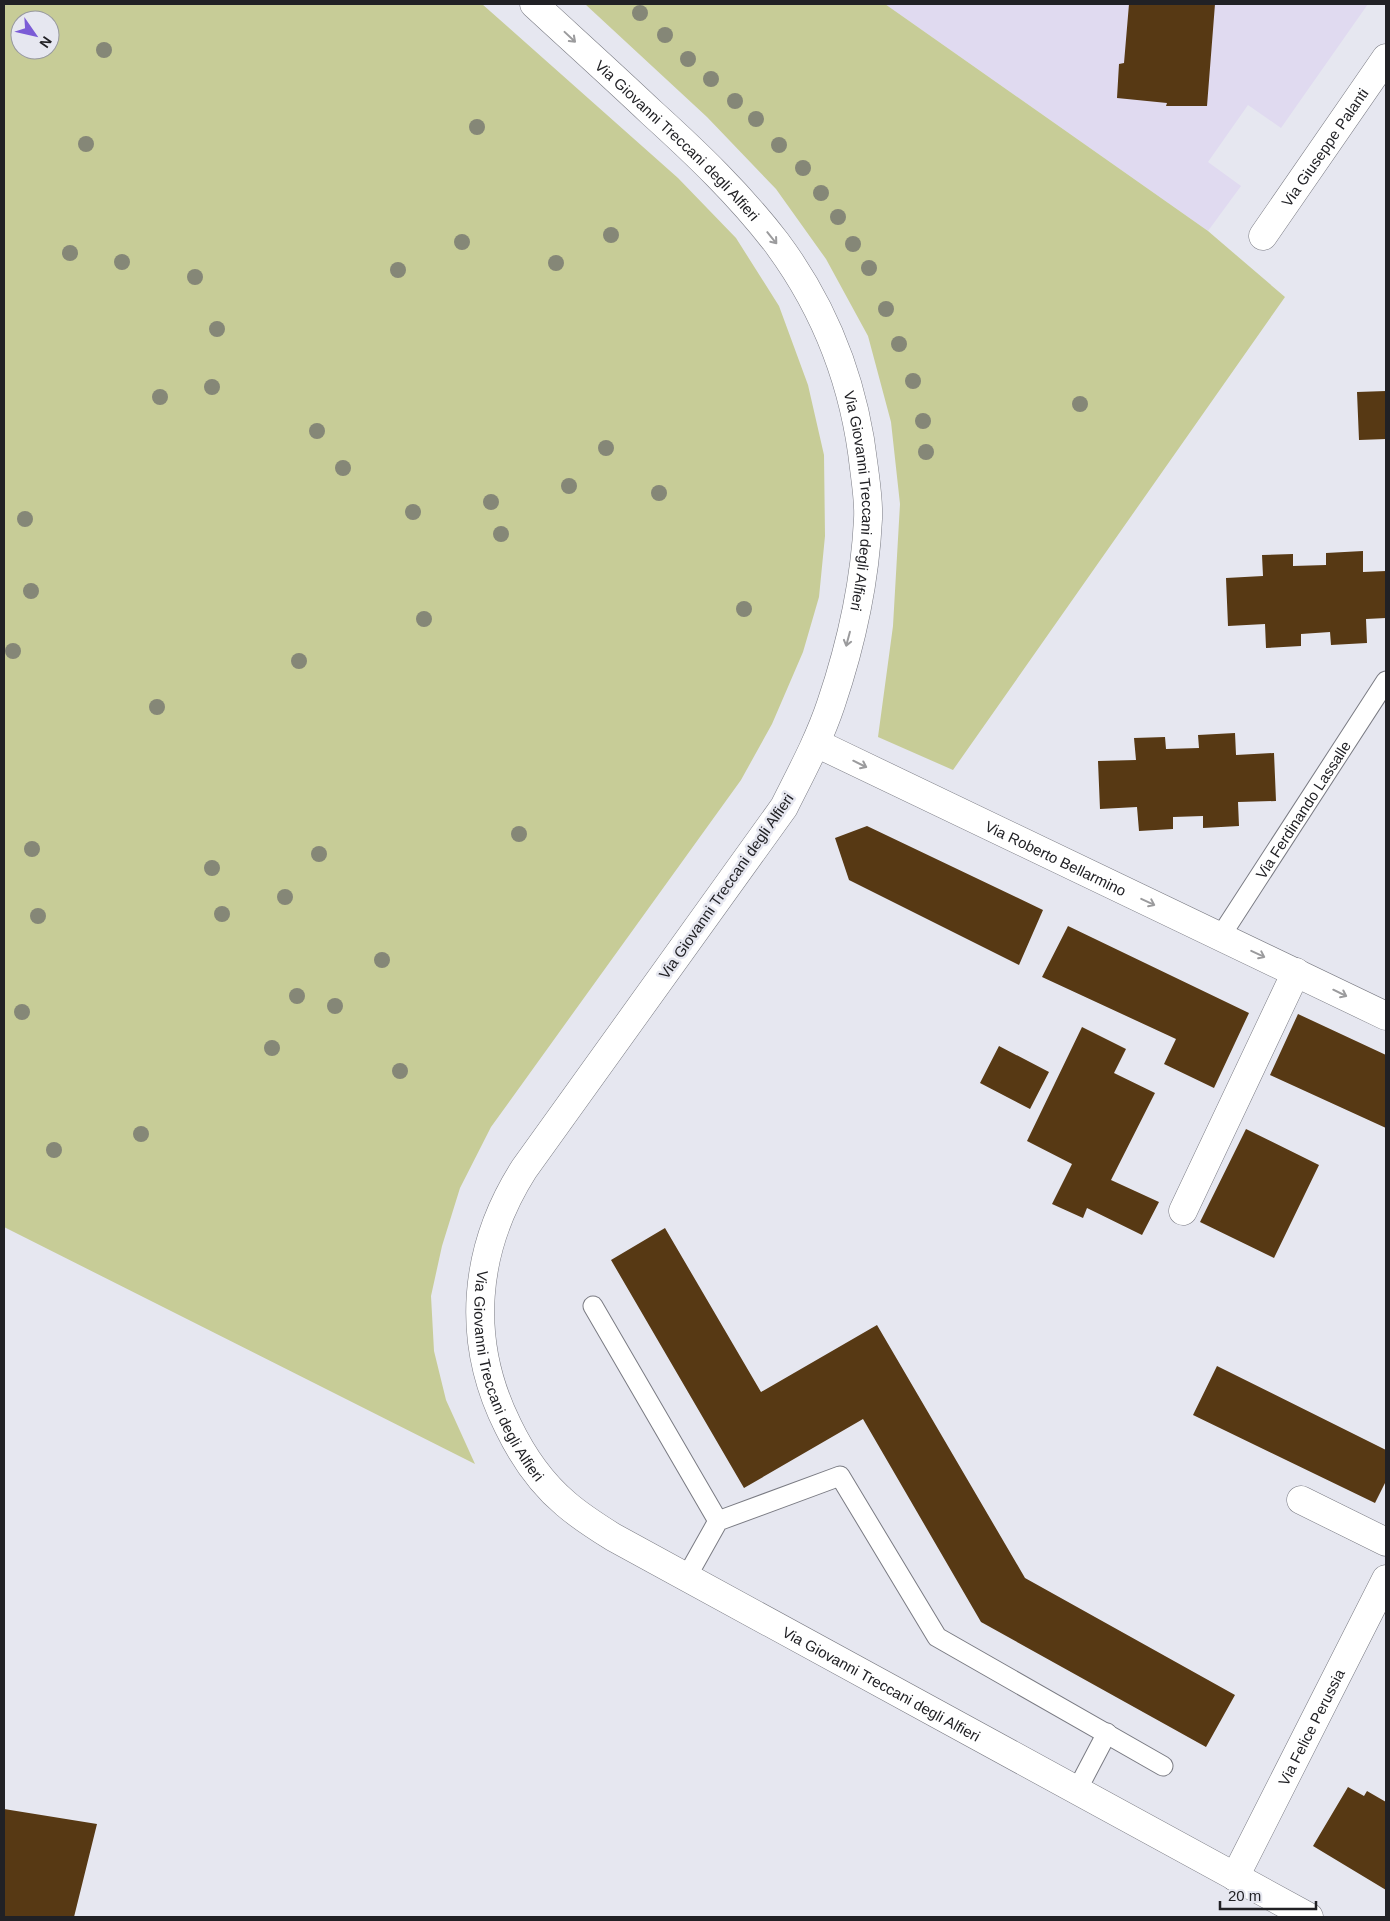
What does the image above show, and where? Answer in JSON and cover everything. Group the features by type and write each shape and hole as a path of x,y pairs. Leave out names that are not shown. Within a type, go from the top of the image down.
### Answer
{"street":[{"name":"Via Giovanni Treccani degli Alfieri","path":"534,4 698,156 740,199 776,242 802,280 840,358 860,431 868,517 864,566 855,614 831,704 816,743 784,807 512,1189 496,1224 485,1264 479,1318 482,1352 493,1390 516,1442 536,1473 566,1504 613,1537 1309,1917"},
{"name":"Via Giuseppe Palanti","path":"1263,236 1386,58"},
{"name":"Via Roberto Bellarmino","path":"816,743 1386,1016"},
{"path":"1182,1211 1296,972"},
{"path":"1301,1500 1386,1542"},
{"name":"Via Felice Perussia","path":"1235,1877 1386,1579"}],"lane":[{"name":"Via Ferdinando Lassalle","path":"1220,936 1386,681"},
{"path":"593,1306 718,1521"},
{"path":"686,1578 718,1521 840,1476 937,1637 1163,1766"},
{"path":"1077,1790 1107,1733"}],"shaded area":[{"path":"885,4 1368,4 1281,128 1248,105 1208,162 1241,186 1208,231"}],"green space":[{"path":"4,4 482,4 678,178 736,238 779,306 808,385 824,455 825,536 819,597 803,652 772,724 741,780 491,1127 460,1188 442,1246 431,1296 434,1351 446,1400 475,1464 4,1227"},
{"path":"585,4 885,4 1208,231 1285,297 953,770 878,737 893,626 900,504 891,422 868,336 826,259 776,189 707,117"}],"building":[{"path":"1129,4 1215,4 1207,106 1166,106 1167,103 1117,98 1119,64 1124,63"},
{"path":"1386,391 1386,439 1359,440 1357,392"},
{"path":"1363,551 1363,572 1386,571 1386,618 1366,619 1367,643 1331,645 1330,632 1301,634 1301,646 1266,648 1265,624 1228,626 1226,578 1263,576 1262,555 1293,554 1293,566 1326,565 1326,553"},
{"path":"1235,733 1236,755 1274,753 1276,801 1238,802 1239,826 1203,828 1203,816 1173,817 1173,829 1139,831 1137,807 1100,809 1098,761 1136,760 1134,738 1165,737 1166,749 1199,748 1198,735"},
{"path":"867,826 1043,910 1019,965 849,880 835,838"},
{"path":"1068,926 1249,1013 1214,1088 1164,1064 1176,1039 1042,977"},
{"path":"1298,1014 1386,1055 1386,1128 1270,1075"},
{"path":"1082,1027 1126,1049 1114,1073 1155,1093 1111,1180 1159,1202 1142,1235 1087,1208 1083,1218 1052,1204 1072,1164 1027,1141"},
{"path":"999,1046 1049,1072 1030,1109 980,1083"},
{"path":"1246,1129 1319,1165 1274,1258 1200,1222"},
{"path":"665,1228 761,1392 877,1325 1025,1578 1235,1695 1206,1747 981,1622 863,1419 744,1488 611,1260"},
{"path":"1217,1366 1386,1450 1386,1481 1375,1503 1193,1415"},
{"path":"1348,1787 1364,1796 1367,1791 1386,1802 1386,1890 1313,1846"},
{"path":"4,1809 97,1824 74,1917 4,1917"}]}
